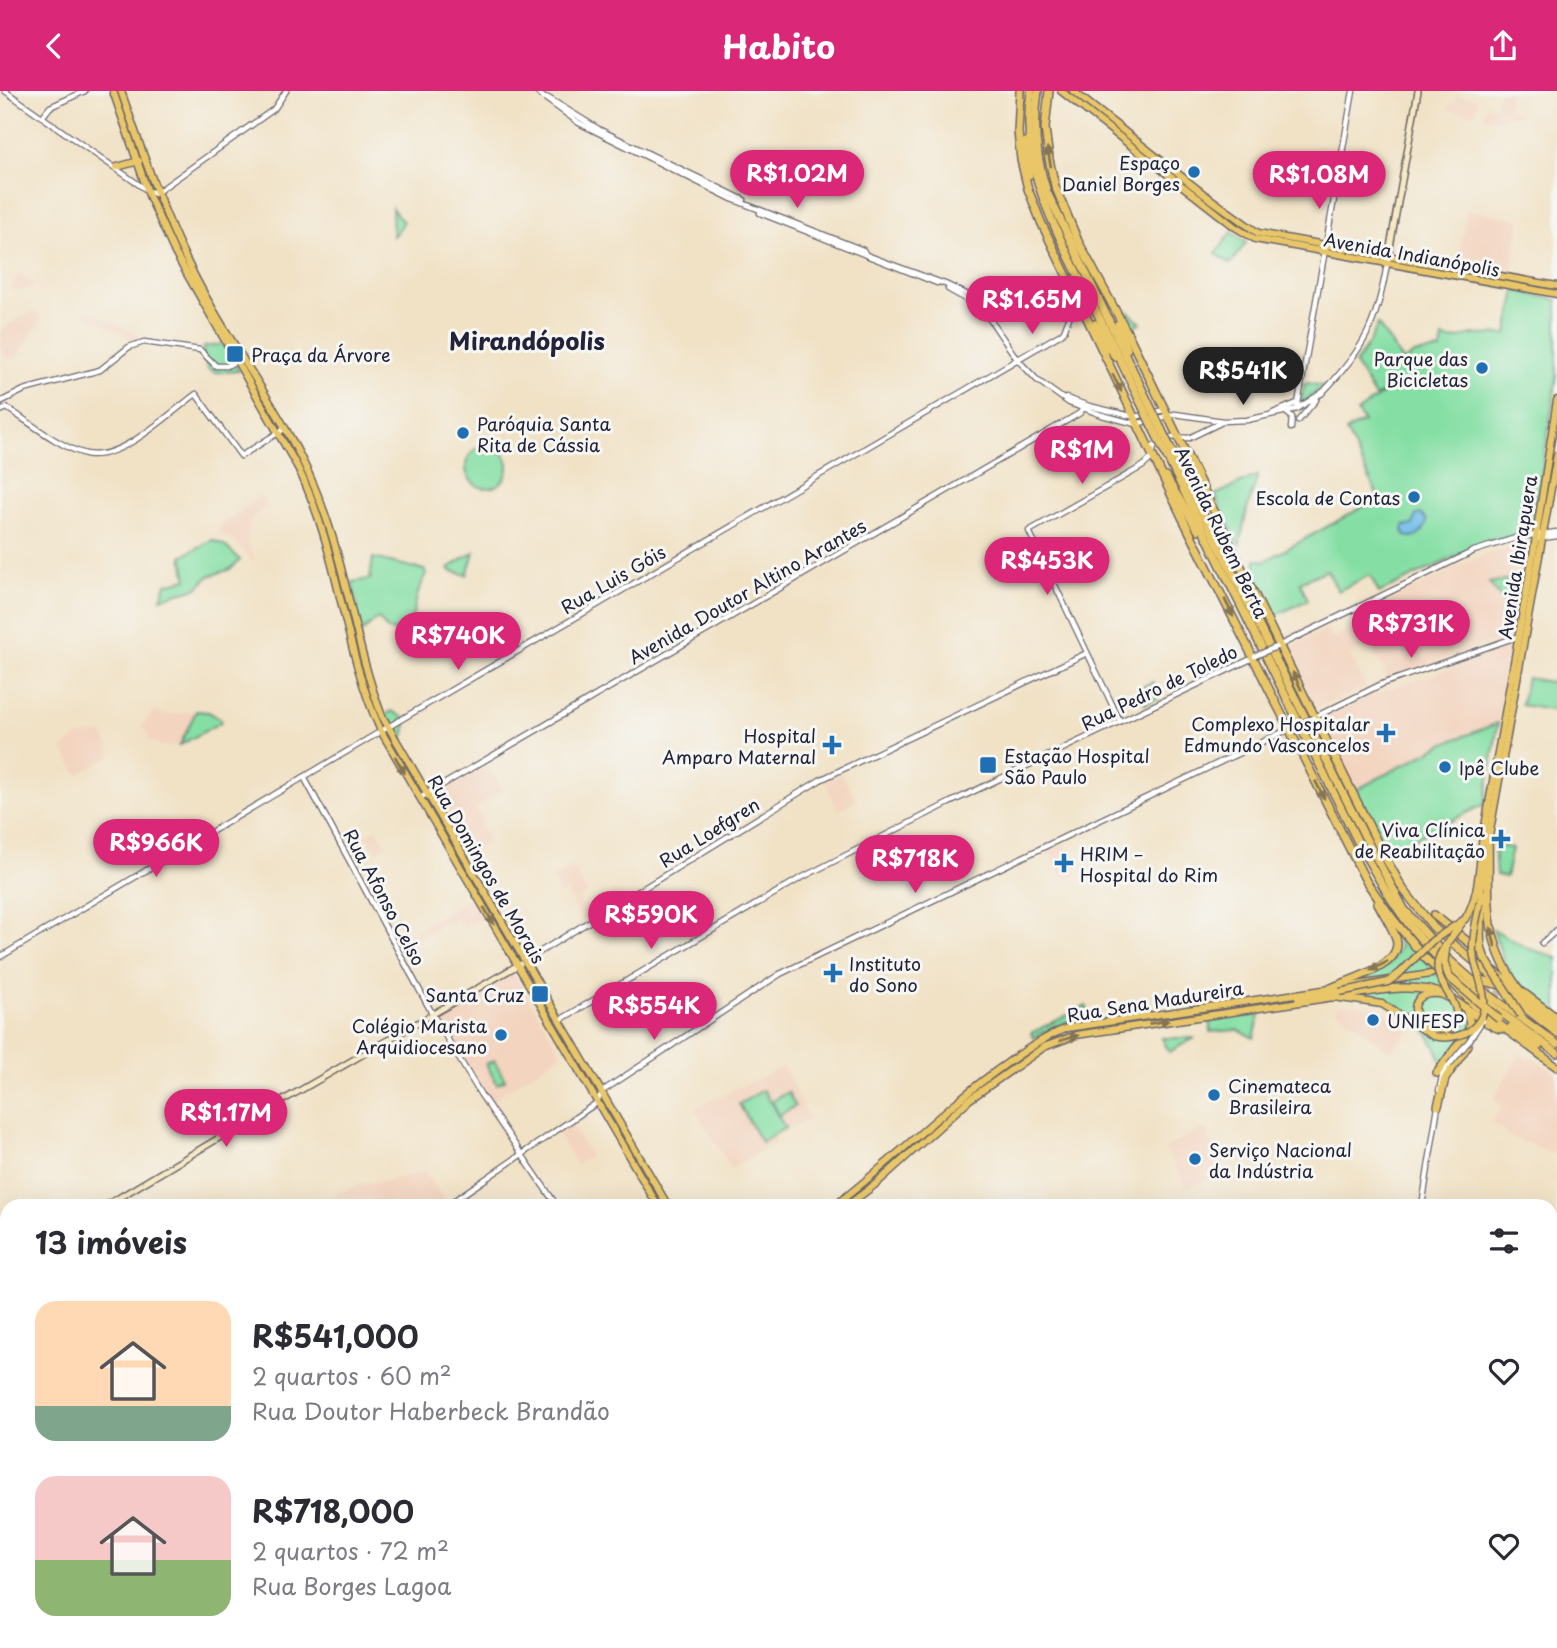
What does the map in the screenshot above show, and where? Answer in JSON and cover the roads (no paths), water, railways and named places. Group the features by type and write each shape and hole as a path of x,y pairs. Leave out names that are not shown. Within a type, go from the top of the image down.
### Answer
{"highway":[{"name":"Avenida Rubem Berta","path":"1020,91 1018,124 1021,160 1028,189 1041,222 1127,403 1366,881"},
{"name":"Avenida Rubem Berta","path":"1031,91 1029,131 1035,176 1045,206 1121,361 1136,385 1232,589 1359,844 1383,888 1415,933 1444,964"},
{"name":"Avenida Rubem Berta","path":"1038,91 1037,141 1040,168 1047,191 1132,368 1136,385"},
{"path":"1047,94 1046,144 1055,186 1078,241 1178,437 1313,718 1397,880 1434,928"},
{"path":"1029,131 1025,143 1026,160 1041,222"},
{"path":"1103,288 1132,368"},
{"path":"1081,304 1088,309 1107,347 1121,361"},
{"path":"1127,403 1142,404 1151,399 1155,391"},
{"name":"Avenida Rubem Berta","path":"1178,472 1205,519 1375,857 1404,909 1444,964"},
{"path":"1163,475 1176,489 1232,589"},
{"path":"1205,519 1231,546"},
{"path":"1485,841 1491,930 1505,971 1520,991"},
{"path":"1375,857 1380,860 1405,898 1434,928 1504,986 1557,1025"},
{"path":"1489,876 1480,934 1481,949 1527,1022"},
{"path":"1366,881 1424,957 1444,964 1557,1044"},
{"path":"1331,988 1388,963 1396,950 1395,937 1366,881"},
{"path":"1434,915 1468,940 1486,960"},
{"path":"1446,946 1444,961 1448,977 1499,1019 1557,1055"},
{"path":"1456,946 1557,1018"},
{"path":"1444,964 1477,1008 1557,1067"},
{"path":"1444,964 1484,1000 1557,1055"},
{"path":"1485,981 1504,986"},
{"path":"1337,994 1424,988 1444,995 1490,1026"},
{"path":"1516,1001 1557,1033"},
{"path":"1437,1073 1469,1029 1466,1008"},
{"path":"1438,1106 1448,1073 1482,1026 1511,1033"},
{"path":"1469,1029 1474,1032 1473,1037"}],"main road":[{"path":"113,91 148,191 175,253 235,362 281,431"},
{"path":"121,91 157,193 192,271 242,356 281,431"},
{"name":"Avenida Indianópolis","path":"1061,91 1248,236 1266,242 1325,249"},
{"name":"Avenida Indianópolis","path":"1073,91 1250,229 1268,236 1325,249 1557,286"},
{"path":"1388,260 1418,91"},
{"path":"1078,104 1089,103"},
{"path":"117,167 145,159"},
{"name":"Avenida Indianópolis","path":"1388,260 1557,294"},
{"name":"Avenida Ibirapuera","path":"1485,841 1524,645 1557,400"},
{"name":"Rua Domingos de Morais","path":"281,431 308,473 325,514 336,546 369,676 388,727 654,1199"},
{"name":"Rua Domingos de Morais","path":"281,431 318,515 366,694 381,731 522,963 560,1020 664,1199"},
{"name":"Avenida Ibirapuera","path":"1485,841 1537,537 1557,455"},
{"path":"1519,636 1524,645"},
{"path":"1337,994 1382,1004 1433,1036 1446,1038 1474,1027 1484,1014 1485,1002 1473,947 1485,841"},
{"path":"1444,995 1423,996 1415,1007 1416,1016 1427,1027 1437,1031 1446,1031 1457,1018 1455,1007 1442,985 1437,968 1441,954 1477,901"},
{"path":"1255,999 1337,994 1388,982 1400,974 1432,941 1465,919"},
{"name":"Rua Loefgren","path":"117,1199 522,963"},
{"name":"Rua Sena Madureira","path":"843,1199 967,1092 1058,1031 1094,1022 1431,974"},
{"name":"Rua Sena Madureira","path":"856,1199 970,1099 1052,1043 1102,1030 1337,994"}],"street":[{"path":"5,91 44,112 54,124 148,191 157,193 274,109 286,91"},
{"path":"44,112 86,91"},
{"path":"536,91 579,123 737,202 945,284 966,295 979,305 1017,359 1059,397 1084,407 1137,420 1165,413 1223,421 1258,418 1298,402"},
{"path":"536,91 600,130 764,210 863,250 866,255"},
{"path":"1297,409 1353,91"},
{"path":"44,112 54,124"},
{"path":"737,202 764,210"},
{"path":"1298,421 1349,364 1369,334 1381,298 1388,260"},
{"name":"Rua Luis Góis","path":"0,957 1063,332 1077,296"},
{"path":"0,401 24,390 82,377 100,370 138,343 200,350 216,366 227,366 242,356"},
{"path":"1268,415 1297,409 1323,392"},
{"path":"0,411 7,408 80,452 105,455 133,440 196,394 241,456 281,431"},
{"name":"Avenida Doutor Altino Arantes","path":"420,798 1071,418 1084,407"},
{"path":"1286,412 1292,417 1291,428"},
{"path":"1206,418 1206,430"},
{"path":"1120,721 1029,532 1143,466 1153,455 1154,446 1178,437 1189,438 1223,421"},
{"path":"1277,646 1474,551 1501,541 1557,534"},
{"path":"456,1199 597,1101 601,1093 780,974 1382,684 1519,636"},
{"name":"Rua Pedro de Toledo","path":"560,1020 786,886 854,850 1277,646"},
{"name":"Rua Loefgren","path":"522,963 820,780 1087,653"},
{"name":"Rua Afonso Celso","path":"304,777 433,1015 481,1095 552,1199"},
{"path":"1542,943 1557,930"},
{"path":"1423,1199 1440,1080 1448,1065 1479,1027 1484,1014"}],"water":[{"path":"1421,514 1427,520 1423,531 1414,537 1406,536 1404,526 1413,525 1416,515"}],"tunnel":[{"path":"1476,984 1510,998"}],"place":[{"name":"Espaço Daniel Borges","path":"1194,172"},
{"name":"Praça da Árvore","path":"235,354"},
{"name":"Parque das Bicicletas","path":"1482,368"},
{"name":"Paróquia Santa Rita de Cássia","path":"463,433"},
{"name":"Escola de Contas","path":"1414,497"},
{"name":"Complexo Hospitalar Edmundo Vasconcelos","path":"1386,733"},
{"name":"Hospital Amparo Maternal","path":"832,745"},
{"name":"Estação Hospital São Paulo","path":"988,765"},
{"name":"Ipê Clube","path":"1445,767"},
{"name":"Viva Clínica de Reabilitação","path":"1501,839"},
{"name":"HRIM – Hospital do Rim","path":"1064,863"},
{"name":"Instituto do Sono","path":"833,973"},
{"name":"Santa Cruz","path":"540,994"},
{"name":"UNIFESP","path":"1373,1020"},
{"name":"Colégio Marista Arquidiocesano","path":"501,1035"},
{"name":"Cinemateca Brasileira","path":"1214,1095"},
{"name":"Serviço Nacional da Indústria","path":"1195,1159"}],"district":[{"name":"Mirandópolis","path":"527,340"}]}
